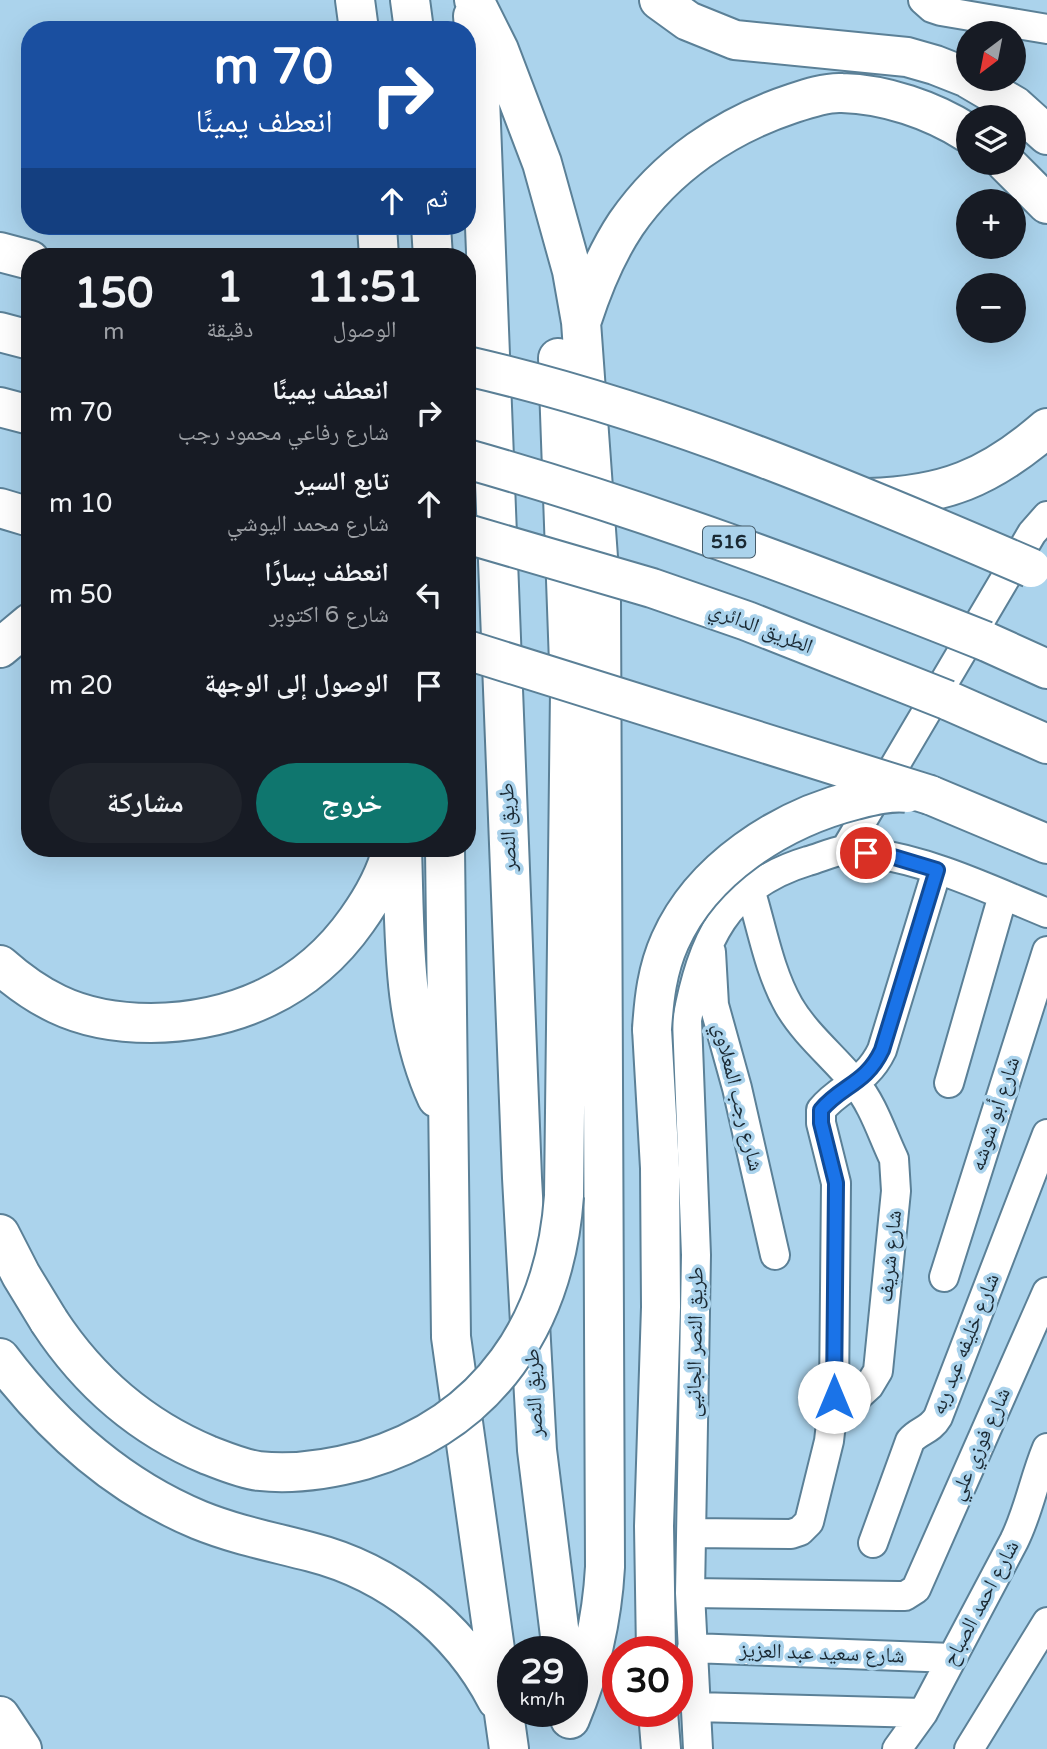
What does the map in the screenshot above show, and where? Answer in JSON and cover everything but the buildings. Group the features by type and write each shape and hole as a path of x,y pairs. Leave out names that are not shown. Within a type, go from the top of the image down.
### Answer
{"main road":[{"path":"355,0 358,21"},
{"path":"410,0 413,21"},
{"path":"473,0 499,50 542,163 572,271 582,322 601,599 605,1567 598,1632 588,1672"},
{"name":"طريق النصر","path":"473,0 475,21"},
{"path":"659,0 688,21 735,40 907,57 956,74"},
{"name":"طريق النصر","path":"476,42 522,1178 537,1450 560,1636"},
{"path":"989,91 1015,106 1047,135"},
{"path":"582,322 608,254 649,195 674,170 734,127 803,100 840,93 873,96 906,104 956,126"},
{"path":"0,1234 21,1275 66,1346 98,1383 158,1430 223,1461 258,1471 321,1469 381,1454 435,1429 482,1393 518,1347 545,1294 562,1229 564,1196 570,691 557,322 549,266 538,221 503,137 480,97"},
{"path":"1018,175 1047,204"},
{"path":"0,253 21,258"},
{"path":"0,332 21,338"},
{"path":"476,369 614,407 742,449 868,498 1039,571"},
{"path":"0,407 21,413"},
{"path":"868,498 905,497 964,482 1018,453 1047,428"},
{"name":"516","path":"476,462 600,499 782,561 985,641 1047,669"},
{"path":"0,508 21,514"},
{"name":"الطريق الدائري","path":"476,537 664,592 747,621 947,700 1047,744"},
{"path":"0,648 21,630"},
{"path":"476,653 930,795 1047,844"},
{"path":"672,1636 654,1526 660,1307 660,1182 652,1030 660,969 670,940 704,889 726,867 778,831 837,804 869,796 900,792 930,795"},
{"path":"0,965 24,985 58,1004 95,1017 135,1023 182,1022 228,1014 272,996 311,970 345,937 372,899 389,857"},
{"path":"402,857 411,1007 423,1060 448,1122"},
{"path":"445,857 451,1337 507,1733"},
{"path":"0,1358 56,1425 88,1454 160,1501 198,1520 238,1535 341,1562 399,1592 450,1634 484,1678 507,1733"},
{"path":"0,1716 22,1749"},
{"path":"661,1749 670,1727"}],"street":[{"path":"923,0 932,8 1047,29"},
{"path":"1047,516 1032,533 845,850 887,855 937,870 1047,913"},
{"name":"طريق النصر الجانيى","path":"678,1636 690,1593 692,1533 696,1255 687,1020 694,984 710,938 729,909 750,889 789,867 845,850"},
{"path":"692,1533 791,1534 806,1527 812,1515 832,1420 836,1194 834,1172 820,1116 825,1105 867,1074 882,1050 937,870"},
{"name":"شارع شريف","path":"750,889 778,982 789,1007 866,1097 894,1159 896,1191 878,1371 869,1386 832,1420"},
{"path":"949,1083 1003,895"},
{"name":"شارع رجب المعلاوي","path":"710,938 714,1005 737,1088 775,1255"},
{"name":"شارع أبو شوشه","path":"944,1277 1047,951"},
{"name":"شارع خليفه عبد ربه","path":"873,1543 910,1441 931,1428 938,1417 1047,1134"},
{"name":"شارع فوزي علي","path":"690,1593 898,1596 911,1593 919,1584 1047,1292"},
{"name":"شارع احمد الصباح","path":"897,1749 923,1713 1024,1521 1036,1473 1047,1448"},
{"path":"968,1749 1047,1622"},
{"name":"شارع سعيد عبد العزيز","path":"693,1651 952,1658"},
{"path":"693,1709 923,1713"},
{"name":"طريق النصر الجانيى","path":"686,1727 698,1749"}],"route":[{"path":"834,1397 836,1183 821,1123 821,1110 867,1074 876,1063 937,870 887,855 866,853"}]}
